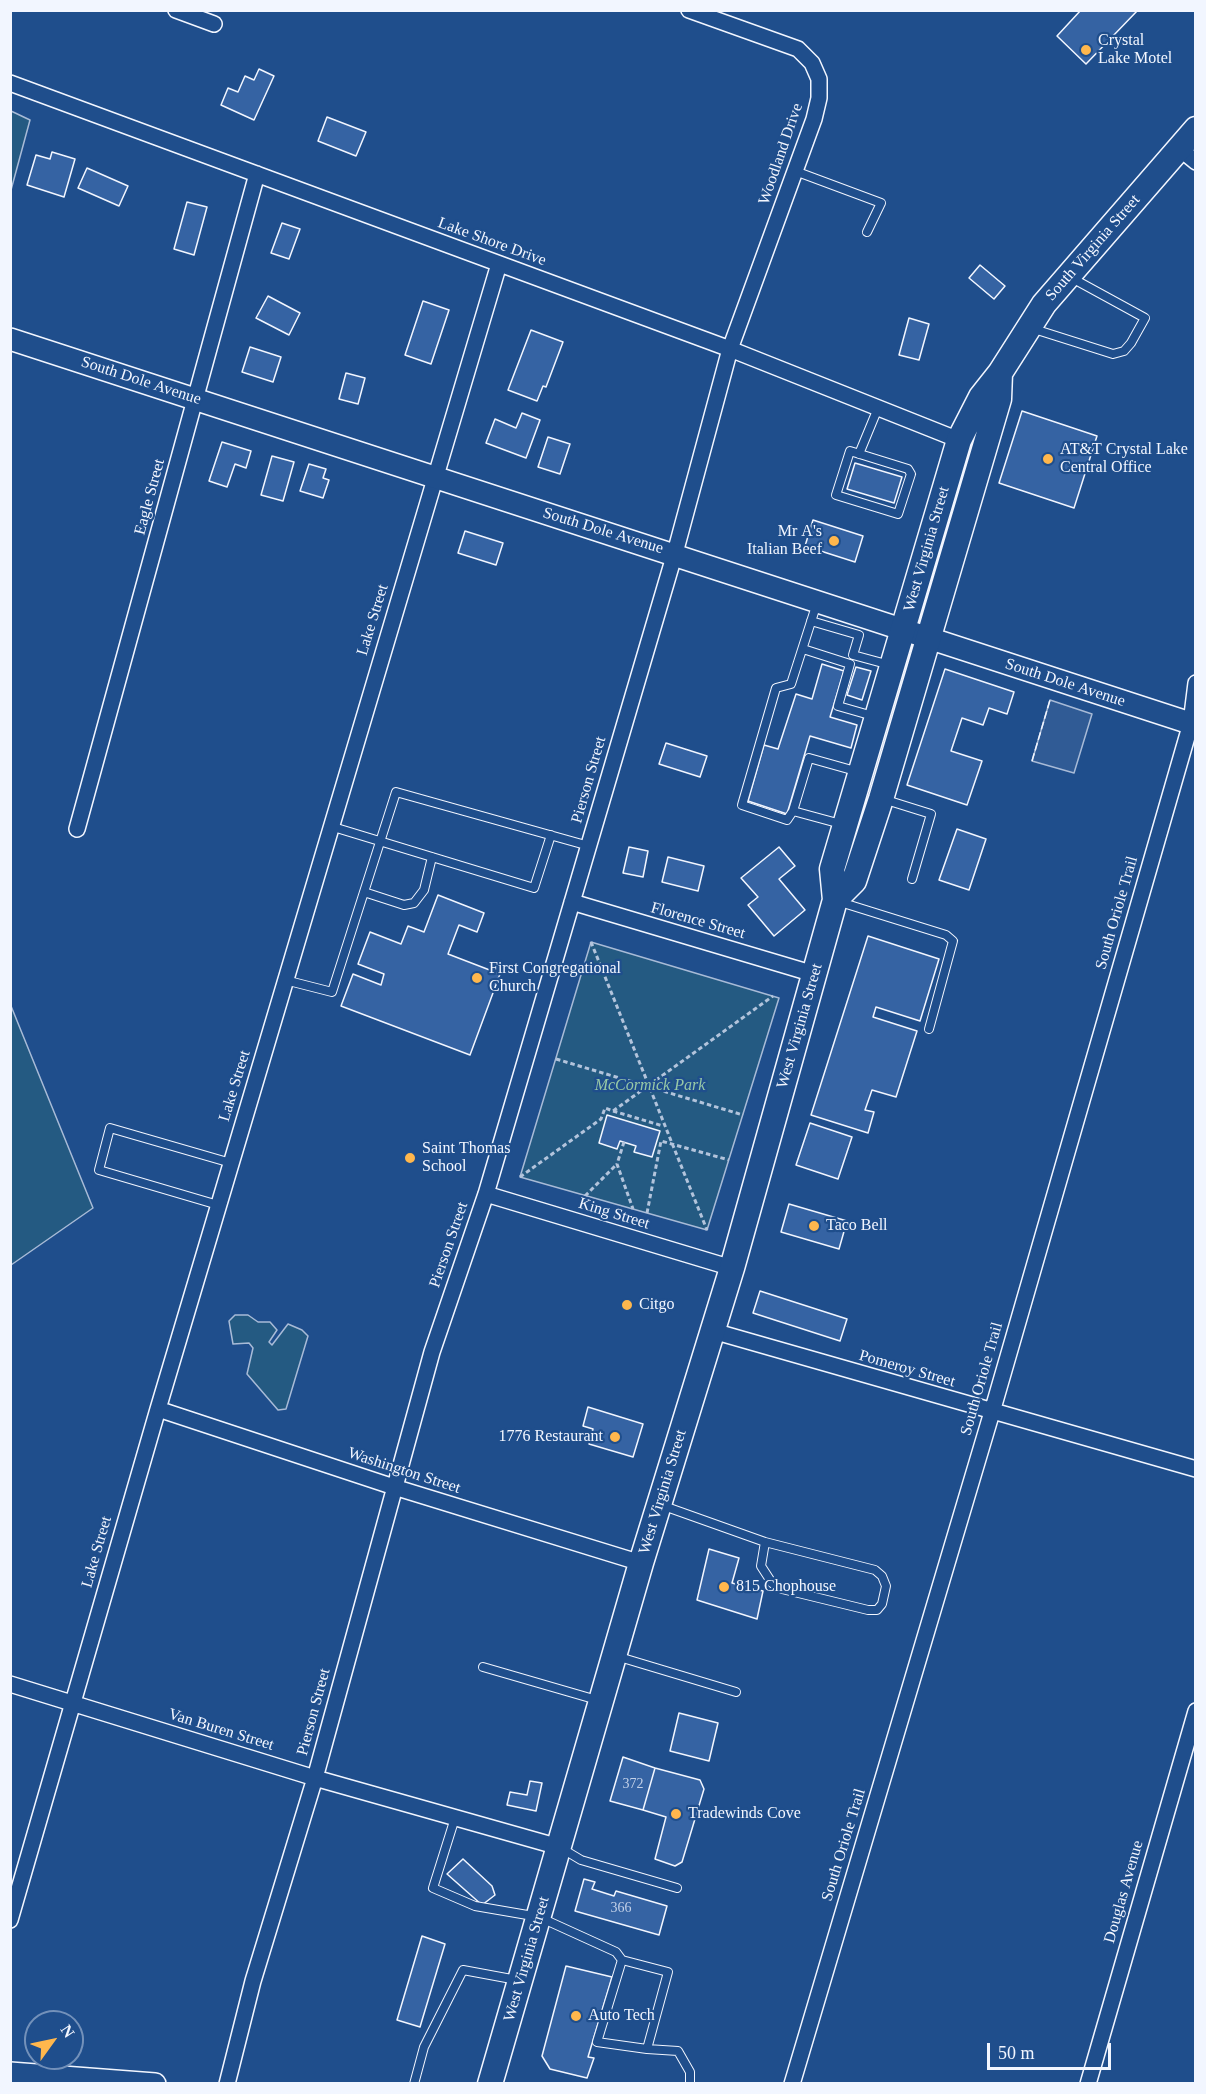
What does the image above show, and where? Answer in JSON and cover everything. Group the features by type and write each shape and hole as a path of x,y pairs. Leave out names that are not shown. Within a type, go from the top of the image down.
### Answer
{"main road":[{"name":"South Virginia Street","path":"959,440 981,397 1000,373 1044,304 1188,156 1196,129"},
{"name":"South Virginia Street","path":"983,451 999,399 1000,373"},
{"name":"West Virginia Street","path":"490,2084 641,1563 732,1268 835,900 832,869 959,440"},
{"name":"West Virginia Street","path":"835,900 854,881 929,639 983,451"},
{"path":"859,782 881,799"}],"street":[{"path":"176,10 214,24"},
{"name":"Woodland Drive","path":"689,10 798,49 812,63 819,79 819,98 814,119 730,349"},
{"name":"Lake Shore Drive","path":"10,83 730,349 959,440"},
{"name":"Eagle Street","path":"77,829 256,174"},
{"name":"Lake Street","path":"10,1920 218,1205 499,264"},
{"name":"South Dole Avenue","path":"10,339 434,478 675,553 814,611 862,626 903,631 1193,724"},
{"name":"Pierson Street","path":"227,2084 253,1982 315,1778 432,1352 486,1194 675,553 730,349"},
{"name":"South Oriole Trail","path":"792,2084 1193,724 1196,683"},
{"name":"Florence Street","path":"572,902 814,974"},
{"name":"King Street","path":"486,1194 732,1268"},
{"name":"Pomeroy Street","path":"713,1331 1196,1469"},
{"name":"Washington Street","path":"158,1409 394,1487 641,1563"},
{"name":"Van Buren Street","path":"10,1684 315,1778 560,1847"},
{"name":"Douglas Avenue","path":"1088,2084 1196,1711"},
{"path":"10,2073 155,2084"}],"lane":[{"path":"795,171 880,203 867,232"},
{"path":"1029,327 1113,354 1124,351 1131,343 1145,318 1069,276"},
{"path":"859,454 878,408"},
{"path":"850,451 859,454 908,469 911,474 898,514 836,495 850,451"},
{"path":"814,611 791,684 776,688 742,805 787,820 793,811 809,758 859,782"},
{"path":"862,626 838,706 878,717"},
{"path":"802,649 850,664"},
{"path":"853,655 892,666"},
{"path":"285,980 332,992 396,792 589,846"},
{"path":"881,799 931,814 912,879"},
{"path":"793,811 846,825"},
{"path":"330,826 534,888 550,835"},
{"path":"364,892 404,904 414,903 424,890 432,857"},
{"path":"835,900 946,935 953,941 929,1029"},
{"path":"218,1205 99,1170 110,1128 231,1163"},
{"path":"659,1505 765,1542 874,1570 882,1576 886,1586 882,1604 877,1610 868,1610 782,1589 772,1583 761,1566 765,1542"},
{"path":"615,1656 736,1692"},
{"path":"483,1667 602,1701"},
{"path":"455,1818 433,1888 475,1906 539,1917 616,1952 622,1960 668,1972 647,2049"},
{"path":"560,1847 581,1860 677,1888"},
{"path":"622,1960 597,2042 678,2051 690,2072 690,2084"},
{"path":"414,2084 424,2047 463,1971 520,1980"}],"path":[{"path":"591,942 647,1087 708,1230"},
{"path":"613,1111 774,996"},
{"path":"556,1059 743,1115"},
{"path":"520,1177 601,1119 605,1108 664,1127"},
{"path":"647,1213 661,1141 729,1160"},
{"path":"585,1196 617,1164 624,1142"},
{"path":"617,1164 633,1209"}],"green space":[{"path":"11,111 30,120 11,190"},
{"name":"McCormick Park","path":"591,942 779,998 707,1230 520,1177"},
{"path":"11,1006 93,1208 10,1265"},
{"path":"235,1315 248,1315 258,1322 270,1322 277,1330 269,1342 272,1345 288,1324 302,1330 308,1336 286,1409 278,1410 247,1374 253,1348 249,1343 233,1344 229,1321"}],"shaded area":[{"path":"1050,700 1092,714 1074,773 1032,761"}],"building":[{"name":"Crystal Lake Motel","path":"1081,10 1138,10 1086,64 1057,36"},
{"path":"259,69 274,76 254,120 221,105 228,88 238,92 245,76 254,80"},
{"path":"327,117 366,132 356,156 318,141"},
{"path":"52,152 75,159 64,197 27,185 36,155 50,159"},
{"path":"87,168 128,186 119,206 78,188"},
{"path":"187,202 207,207 194,255 174,249"},
{"path":"282,223 300,229 289,259 271,253"},
{"path":"980,265 1005,286 994,299 969,278"},
{"path":"268,296 300,313 289,335 256,318"},
{"path":"423,301 449,310 431,364 405,355"},
{"path":"909,318 929,324 919,360 899,355"},
{"path":"531,330 563,342 546,387 543,386 537,401 508,390"},
{"path":"250,347 281,357 273,382 242,372"},
{"path":"346,373 365,378 358,404 339,399"},
{"name":"AT&T Crystal Lake Central Office","path":"1022,411 1097,436 1074,508 999,483"},
{"path":"522,413 540,420 526,458 486,443 495,419 516,428"},
{"path":"548,437 570,444 560,474 538,467"},
{"path":"222,442 251,451 246,468 235,464 227,487 209,481"},
{"path":"272,456 294,462 283,501 261,495"},
{"path":"855,463 902,477 894,503 847,489"},
{"path":"309,464 326,469 323,478 329,480 323,498 300,491"},
{"name":"Mr A's Italian Beef","path":"813,520 863,536 855,562 805,546"},
{"path":"465,531 503,543 496,565 458,553"},
{"path":"822,664 844,671 830,717 857,725 851,748 810,736 787,814 748,801 764,745 778,749 796,694 812,699"},
{"path":"856,667 871,671 862,700 847,695"},
{"path":"945,669 1014,692 1007,714 989,708 983,725 962,718 951,751 982,761 967,805 907,785"},
{"path":"666,743 707,756 700,777 659,764"},
{"path":"957,829 986,839 969,890 939,880"},
{"path":"629,847 648,851 643,877 623,873"},
{"path":"779,847 795,866 779,879 805,910 774,936 748,905 758,897 741,878"},
{"path":"668,857 704,866 698,891 662,882"},
{"path":"438,895 484,913 477,932 459,925 448,954 500,974 470,1055 341,1006 353,974 381,985 384,974 358,964 370,932 401,944 408,926 424,932"},
{"path":"868,936 939,959 920,1021 876,1007 873,1017 917,1031 896,1097 872,1090 865,1110 874,1112 868,1133 811,1115"},
{"path":"607,1115 660,1131 652,1157 634,1152 636,1146 620,1141 617,1149 599,1143"},
{"path":"810,1123 852,1137 838,1179 796,1165"},
{"name":"Taco Bell","path":"789,1204 847,1221 839,1249 781,1232"},
{"path":"760,1291 847,1319 840,1341 753,1313"},
{"name":"1776 Restaurant","path":"588,1407 643,1424 633,1457 589,1444 593,1429 583,1426"},
{"name":"815 Chophouse","path":"709,1549 739,1558 732,1583 763,1591 757,1619 697,1600"},
{"path":"679,1713 718,1723 709,1761 670,1751"},
{"path":"623,1757 655,1768 643,1810 610,1801"},
{"name":"Tradewinds Cove","path":"655,1768 700,1780 704,1789 682,1862 675,1866 655,1859 666,1817 643,1810"},
{"path":"530,1781 542,1783 536,1811 507,1805 510,1792 527,1795"},
{"path":"463,1859 492,1886 495,1895 482,1905 447,1874"},
{"path":"584,1879 595,1882 592,1889 614,1896 616,1891 667,1906 659,1935 575,1911"},
{"path":"422,1936 445,1944 420,2027 397,2020"},
{"name":"Auto Tech","path":"566,1966 612,1977 588,2057 594,2058 587,2078 550,2069 542,2056"}],"fence":[{"path":"1032,761 1050,700"}],"place":[{"name":"Crystal Lake Motel","path":"1086,50"},
{"name":"AT&T Crystal Lake Central Office","path":"1048,459"},
{"name":"Mr A's Italian Beef","path":"834,541"},
{"name":"First Congregational Church","path":"477,978"},
{"name":"Saint Thomas School","path":"410,1158"},
{"name":"Taco Bell","path":"814,1226"},
{"name":"Citgo","path":"627,1305"},
{"name":"1776 Restaurant","path":"615,1437"},
{"name":"815 Chophouse","path":"724,1587"},
{"name":"Tradewinds Cove","path":"676,1814"},
{"name":"Auto Tech","path":"576,2016"}]}
